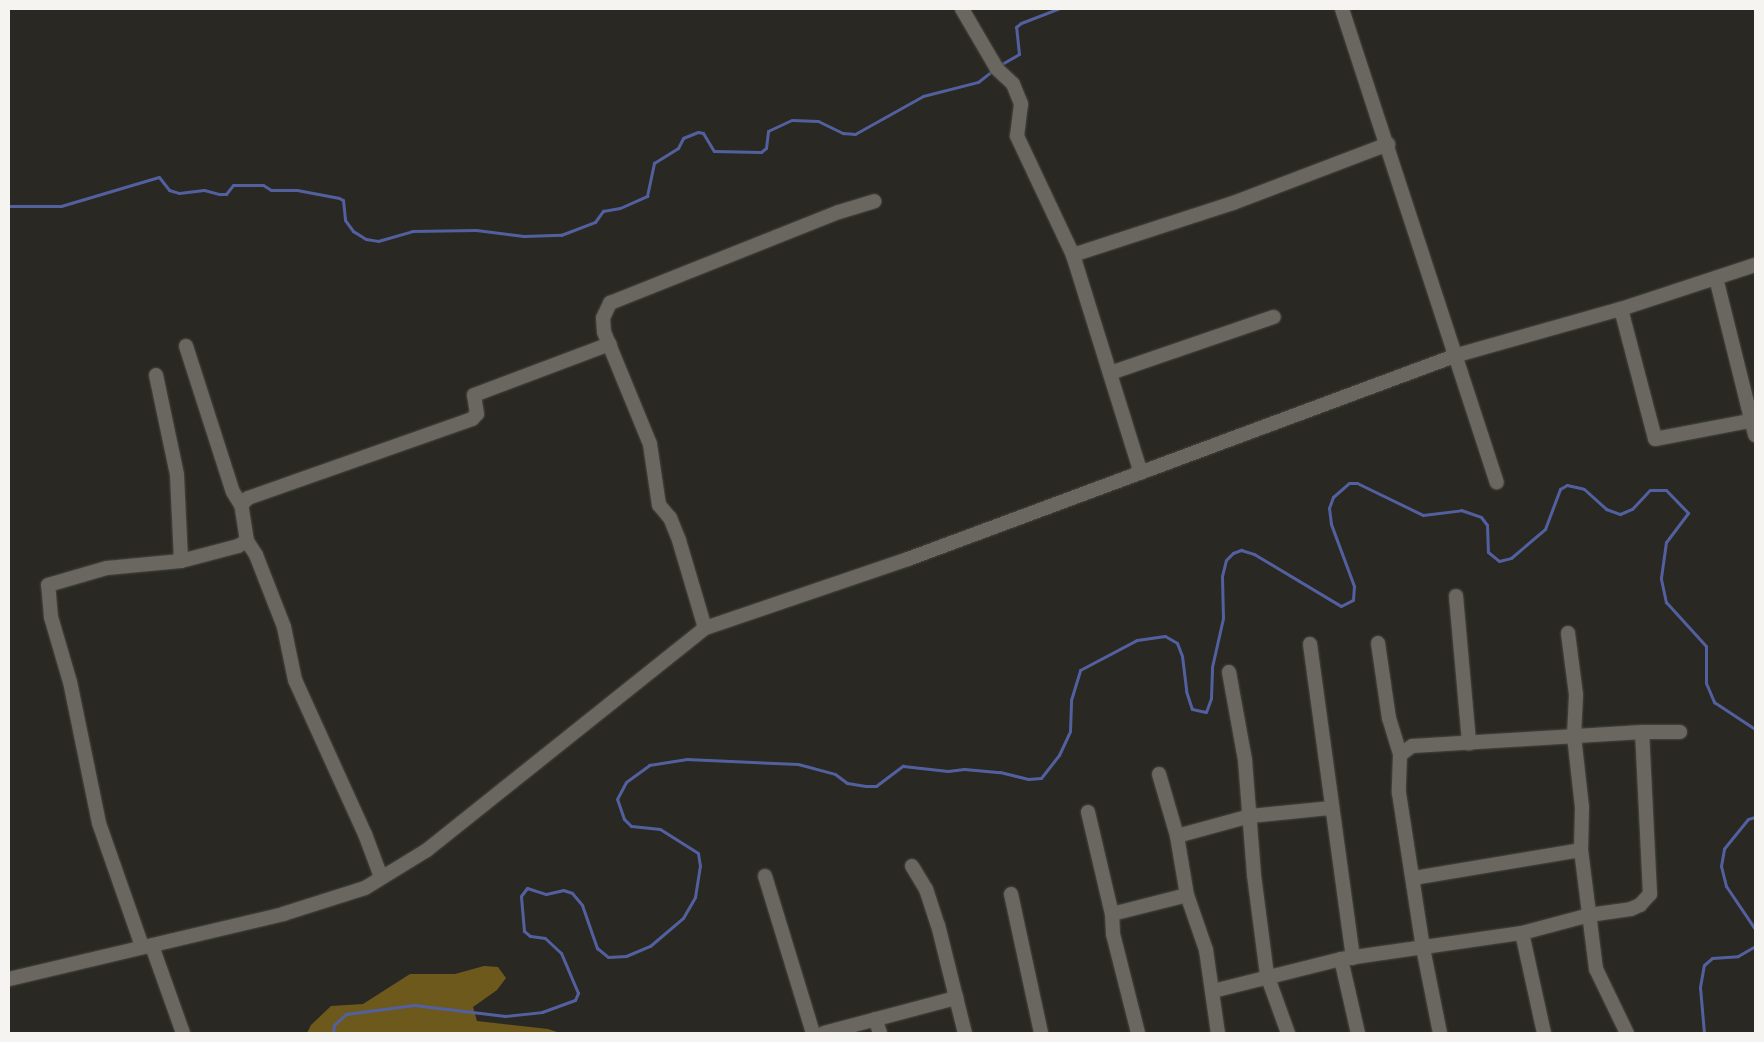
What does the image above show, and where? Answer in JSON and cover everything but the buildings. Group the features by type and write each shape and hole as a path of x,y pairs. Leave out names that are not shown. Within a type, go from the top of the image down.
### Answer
{"street":[{"path":"962,9 997,68 1014,84 1022,104 1017,136 1073,255 1141,473"},
{"path":"1342,9 1388,144 1497,482"},
{"path":"1073,255 1233,203 1388,144"},
{"path":"705,628 679,540 657,500 650,444 604,332 603,318 610,303 839,212 874,201"},
{"path":"9,979 283,914 365,888 427,850 705,628 908,559 1457,355 1621,309 1755,265"},
{"path":"1716,278 1754,420 1755,435"},
{"path":"1621,309 1655,439 1754,420"},
{"path":"1110,373 1274,317"},
{"path":"241,506 248,498 472,419 477,414 474,395 610,344"},
{"path":"186,346 233,492 241,506 247,541 256,554 284,627 295,680 365,834 381,877"},
{"path":"156,374 177,475 181,561"},
{"path":"183,1033 99,822 70,682 51,617 48,584 107,568 181,561 247,541"},
{"path":"1456,596 1469,743"},
{"path":"1568,633 1576,695 1574,736 1582,807 1581,850 1597,976 1626,1033"},
{"path":"1378,643 1389,718 1400,755 1399,793 1414,878 1423,948 1440,1033"},
{"path":"1310,644 1330,808 1338,833 1347,958 1358,1033"},
{"path":"1229,672 1245,760 1254,875 1267,975 1288,1033"},
{"path":"1400,755 1412,746 1642,732 1680,732"},
{"path":"1213,991 1267,975 1347,958 1522,933 1589,915 1640,905 1650,894 1642,732"},
{"path":"1159,774 1177,836 1187,895 1203,940 1213,991 1218,1033"},
{"path":"1177,836 1250,816 1330,808"},
{"path":"1088,812 1112,914 1113,934 1138,1033"},
{"path":"1414,878 1581,850"},
{"path":"912,866 926,889 938,925 965,1033"},
{"path":"765,876 813,1033"},
{"path":"1011,894 1041,1033"},
{"path":"1112,914 1187,895"},
{"path":"1522,933 1544,1033"},
{"path":"824,1033 956,998"},
{"path":"876,1019 880,1033"}],"shaded area":[{"path":"484,966 498,967 506,978 497,990 473,1007 477,1021 548,1029 560,1033 307,1033 311,1025 331,1006 363,1004 410,974 455,974"}],"waterway":[{"path":"1000,65 1019,54 1016,27 1021,23 1058,9"},
{"path":"9,206 61,206 159,177 169,190 179,193 204,190 226,194 233,185 263,185 271,190 297,190 339,198 343,200 345,220 353,231 366,239 378,241 412,231 476,230 524,236 561,235 595,222 603,211 620,208 647,196 654,163 678,148 683,138 698,132 703,133 714,151 761,152 766,148 768,131 792,120 818,121 843,133 855,134 923,96 978,82 992,71"},
{"path":"333,1033 334,1025 346,1014 414,1005 505,1016 542,1012 575,1000 578,993 561,953 545,938 530,936 524,931 521,896 527,888 546,894 563,890 572,893 582,905 597,948 608,957 626,956 650,946 683,918 695,897 700,866 698,853 660,829 631,826 624,819 617,799 626,782 649,765 686,759 798,764 835,774 847,783 866,786 876,786 903,766 948,771 964,769 1000,772 1028,779 1041,778 1059,755 1070,731 1071,700 1080,670 1137,640 1165,636 1177,643 1182,656 1186,691 1192,709 1206,712 1211,698 1212,667 1223,618 1222,576 1226,560 1233,553 1241,550 1254,554 1341,606 1353,600 1354,586 1331,524 1329,508 1333,497 1349,483 1357,483 1423,515 1461,510 1481,517 1487,525 1488,552 1499,561 1511,558 1545,529 1560,489 1567,485 1584,489 1606,509 1620,514 1632,509 1650,490 1666,490 1688,513 1666,542 1661,579 1666,602 1706,646 1706,683 1714,702 1755,729"},
{"path":"1755,817 1748,819 1724,849 1721,866 1726,886 1755,929"},
{"path":"1704,1033 1700,987 1704,965 1712,958 1738,956 1755,946"}]}
